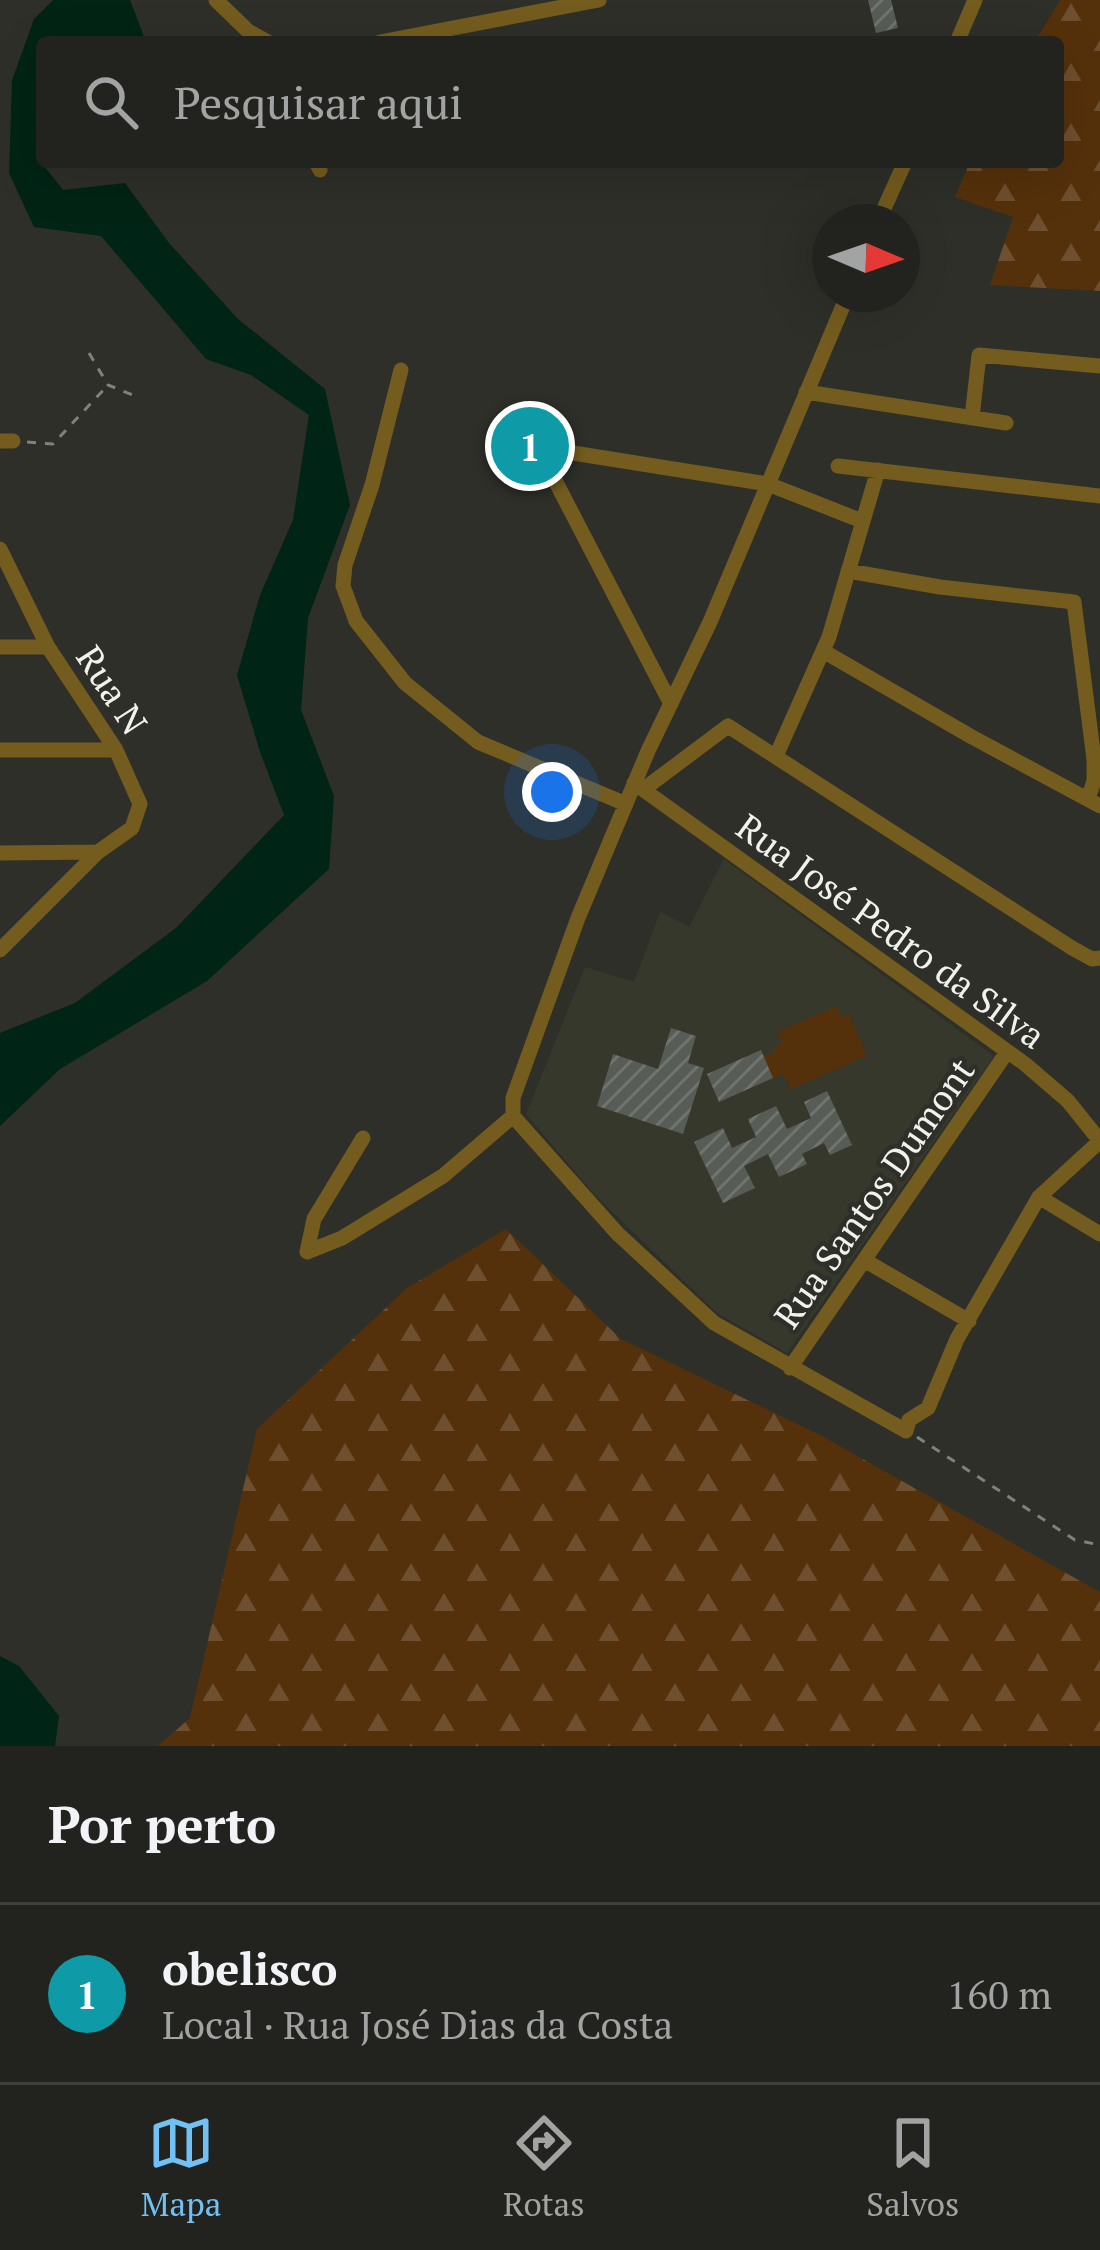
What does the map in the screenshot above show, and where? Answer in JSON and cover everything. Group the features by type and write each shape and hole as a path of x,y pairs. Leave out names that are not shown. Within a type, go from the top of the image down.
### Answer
{"street":[{"path":"216,0 257,36"},
{"path":"411,36 599,0"},
{"path":"960,36 975,0"},
{"path":"886,204 902,168"},
{"path":"840,312 578,918 513,1098 513,1116 617,1233 714,1323 906,1431 909,1420 928,1408 957,1339 1039,1197 1100,1141"},
{"path":"972,418 979,356 1100,366"},
{"path":"401,370 372,485 345,566 343,586 356,621 405,682 478,742 626,804"},
{"path":"806,392 1006,424"},
{"path":"670,704 550,456 768,484 862,521"},
{"path":"838,466 1100,496"},
{"path":"776,756 823,651 878,470"},
{"name":"Rua N","path":"0,549 48,647 116,750 137,793 138,814 132,828 98,853"},
{"path":"823,651 1094,802 1094,759 1073,602 848,571"},
{"path":"0,647 48,647"},
{"path":"639,786 728,726 1072,948 1100,958"},
{"path":"0,750 116,750"},
{"name":"Rua José Pedro da Silva","path":"639,786 1007,1052 1068,1101 1100,1141"},
{"path":"0,853 98,853"},
{"path":"0,950 98,853"},
{"name":"Rua Santos Dumont","path":"790,1368 1007,1052"},
{"path":"362,1138 314,1219 307,1252 342,1238 443,1176 513,1116"},
{"path":"1039,1197 1100,1234"},
{"path":"864,1260 969,1321"}],"path":[{"path":"88,352 108,386 135,396"},
{"path":"6,441 53,444 108,386"},
{"path":"906,1431 1075,1540 1100,1545"}],"shaded area":[{"path":"53,0 130,0 144,36 36,36 36,168 46,168 63,190 125,183 169,243 238,319 325,389 350,505 308,618 301,710 334,796 329,869 207,981 60,1069 0,1126 0,1033 75,1003 176,928 284,815 237,675 260,595 293,520 309,415 251,375 206,359 101,236 34,227 9,173 12,80 34,19"},
{"path":"724,859 994,1056 787,1353 717,1313 594,1194 526,1114 585,967 634,982 660,912 689,927"},
{"path":"0,1656 19,1666 59,1716 55,1746 0,1746"}],"green space":[{"path":"1060,0 1100,0 1100,291 990,285 1013,217 955,197 967,168 1064,168 1064,36 1039,36"},
{"path":"532,423 547,430 554,445 547,460 532,467 517,460 510,445 517,430"},
{"path":"837,1006 842,1017 849,1014 867,1056 791,1089 783,1074 719,1102 707,1074 761,1050 764,1056 776,1051 782,1043 777,1032"},
{"path":"506,1229 621,1339 820,1435 1100,1592 1100,1746 158,1746 190,1718 257,1429 407,1288"}],"building":[{"path":"868,0 891,0 898,28 876,33"},
{"path":"671,1028 696,1036 688,1063 704,1068 683,1134 597,1106 613,1054 658,1069"},
{"path":"761,1050 773,1078 719,1102 707,1074"},
{"path":"827,1091 852,1145 830,1155 824,1143 802,1154 807,1164 779,1177 768,1154 744,1166 755,1188 723,1203 694,1142 723,1128 732,1148 756,1137 748,1119 776,1106 787,1129 811,1118 804,1102"}],"place":[{"name":"obelisco","path":"530,446"}]}
